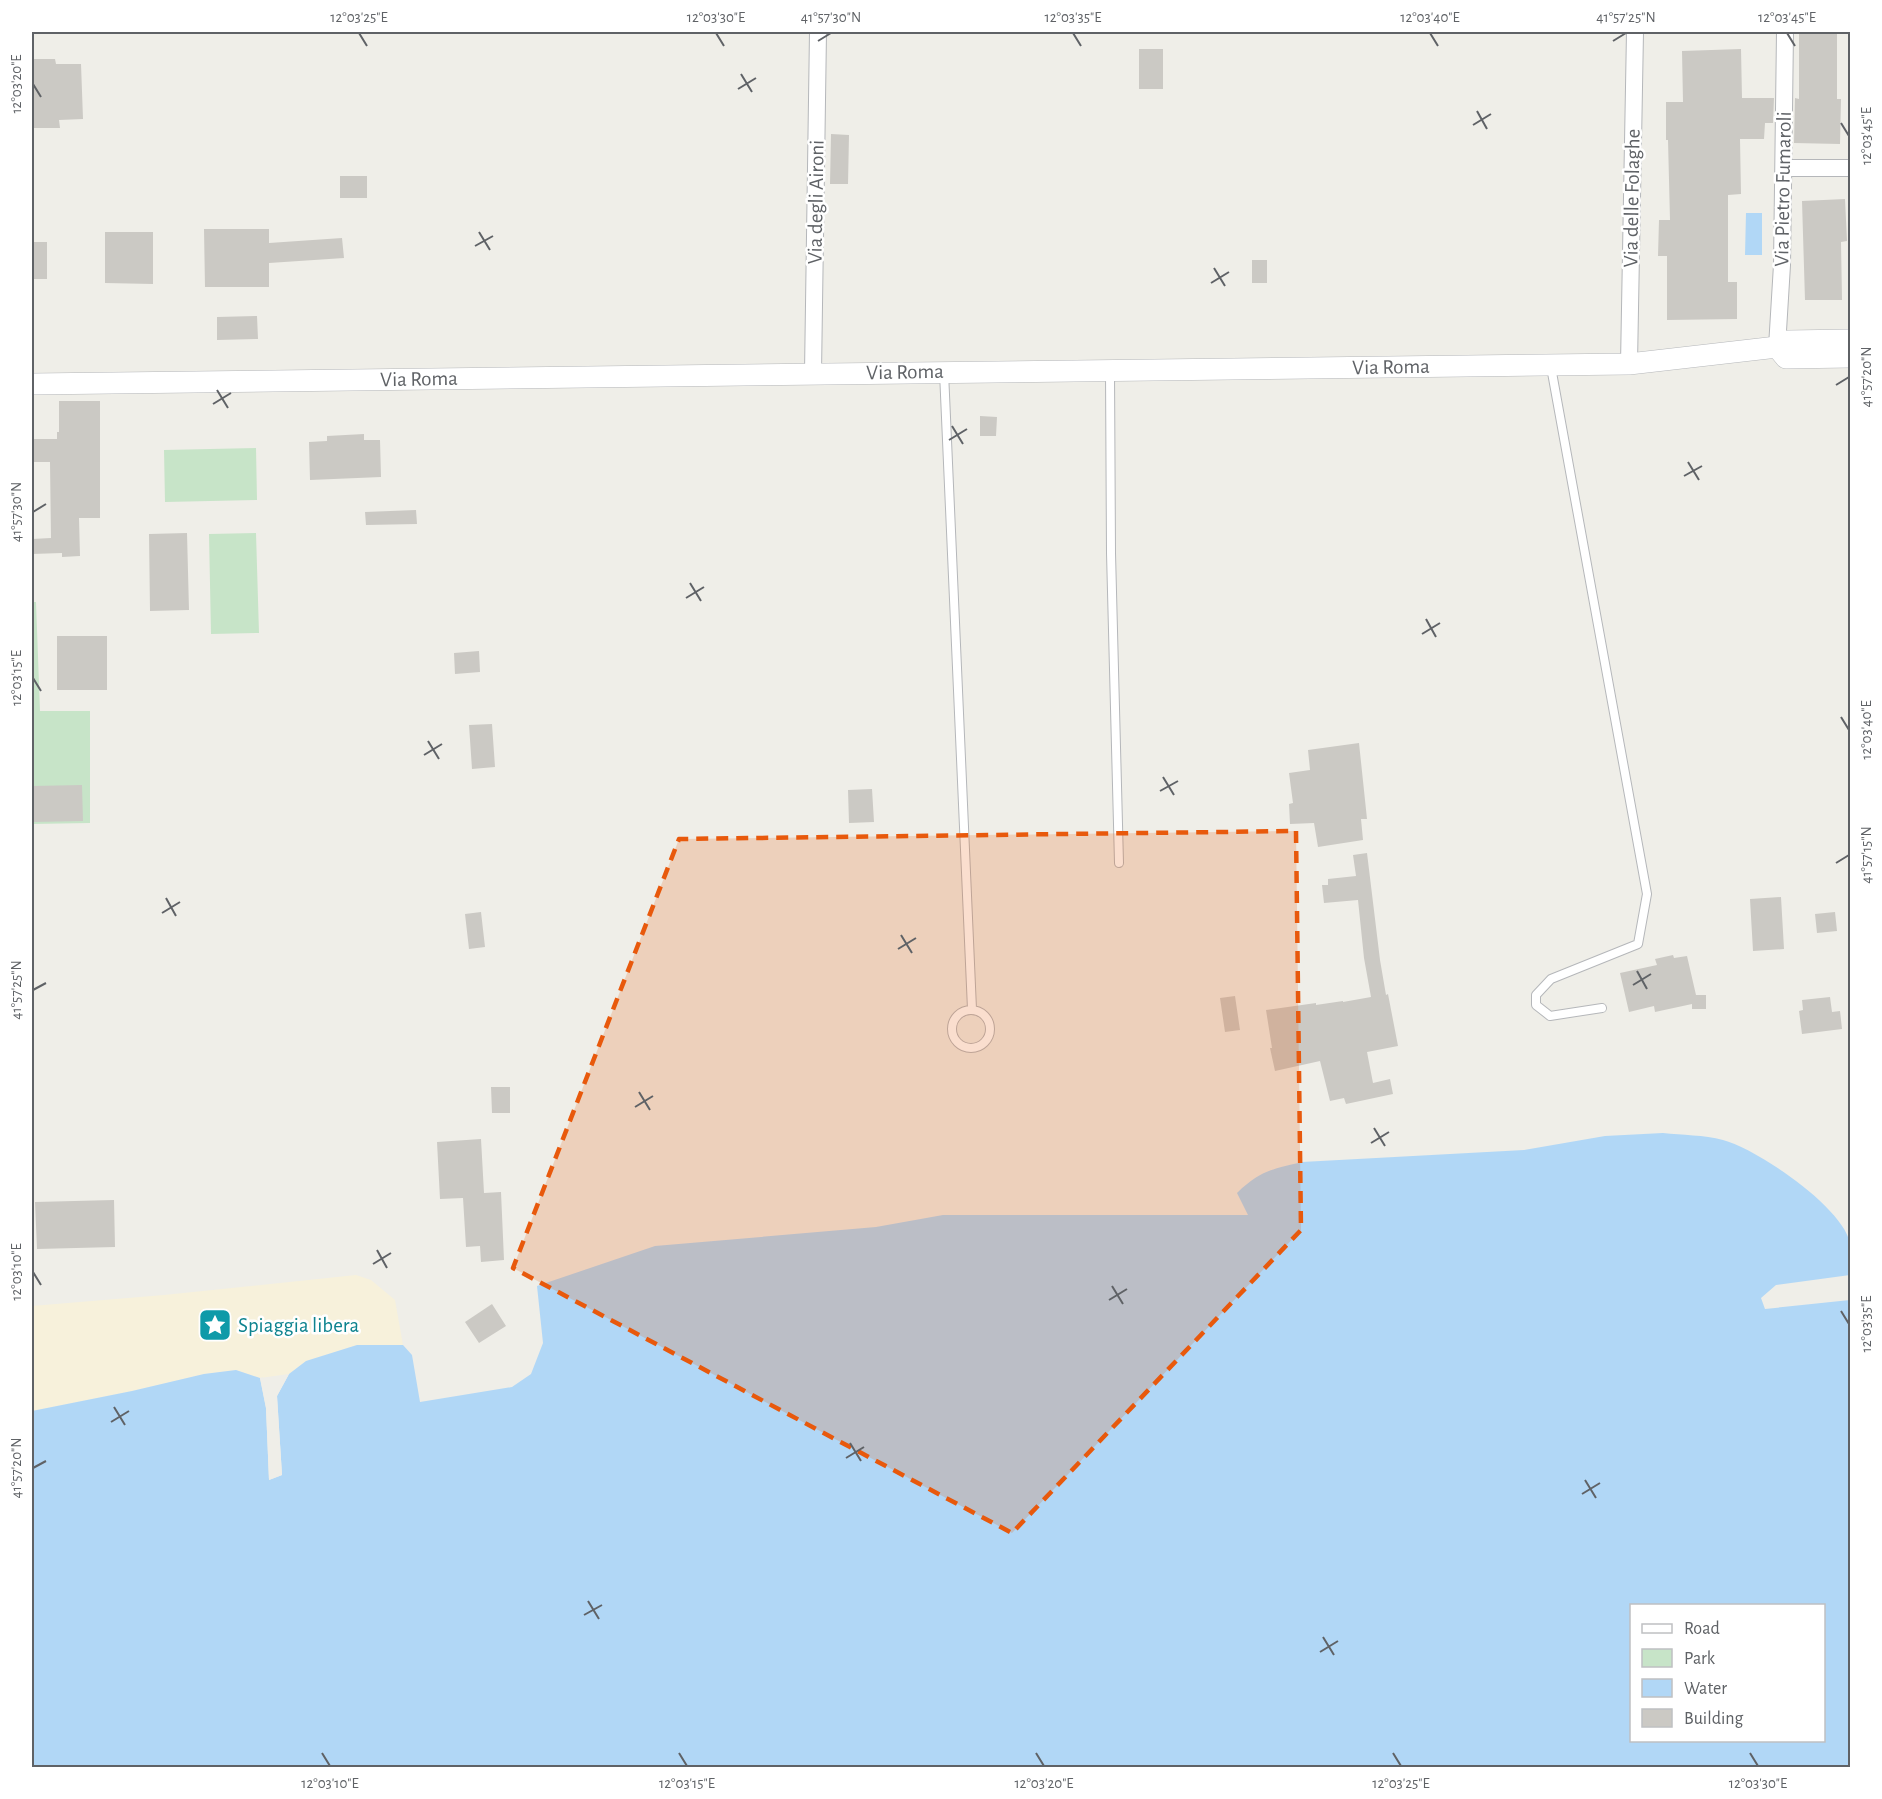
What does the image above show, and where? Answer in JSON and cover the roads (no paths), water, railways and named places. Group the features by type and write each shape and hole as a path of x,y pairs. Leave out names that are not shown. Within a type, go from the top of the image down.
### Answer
{"street":[{"name":"Via degli Aironi","path":"813,373 818,32"},
{"name":"Via delle Folaghe","path":"1629,364 1635,32"},
{"name":"Via Pietro Fumaroli","path":"1777,347 1785,168 1785,32"},
{"path":"1785,168 1851,168"},
{"name":"Via Roma","path":"32,384 1629,364 1777,347 1788,341 1851,340"},
{"path":"1777,347 1786,358 1851,357"}],"lane":[{"path":"1551,365 1647,894 1638,944 1551,979 1536,995 1536,1005 1550,1016 1602,1008"},
{"path":"1110,370 1119,863"},
{"path":"944,371 972,1010"},
{"path":"972,1010 983,1014 990,1024 990,1030 986,1042 970,1049 957,1043 951,1032 959,1013 972,1010"}],"water":[{"path":"1746,213 1762,213 1762,255 1745,255"},
{"path":"1663,1133 1723,1140 1756,1155 1797,1181 1832,1213 1844,1229 1850,1243 1850,1275 1776,1285 1761,1298 1765,1309 1850,1300 1850,1767 32,1768 32,1411 204,1374 236,1370 260,1378 266,1408 269,1480 282,1475 277,1396 289,1374 306,1361 357,1345 403,1345 412,1355 420,1402 512,1387 531,1374 543,1343 537,1286 655,1246 876,1227 943,1215 1248,1215 1237,1193 1267,1172 1302,1162 1524,1150 1605,1136"}],"place":[{"name":"Spiaggia libera","path":"215,1325"}]}
